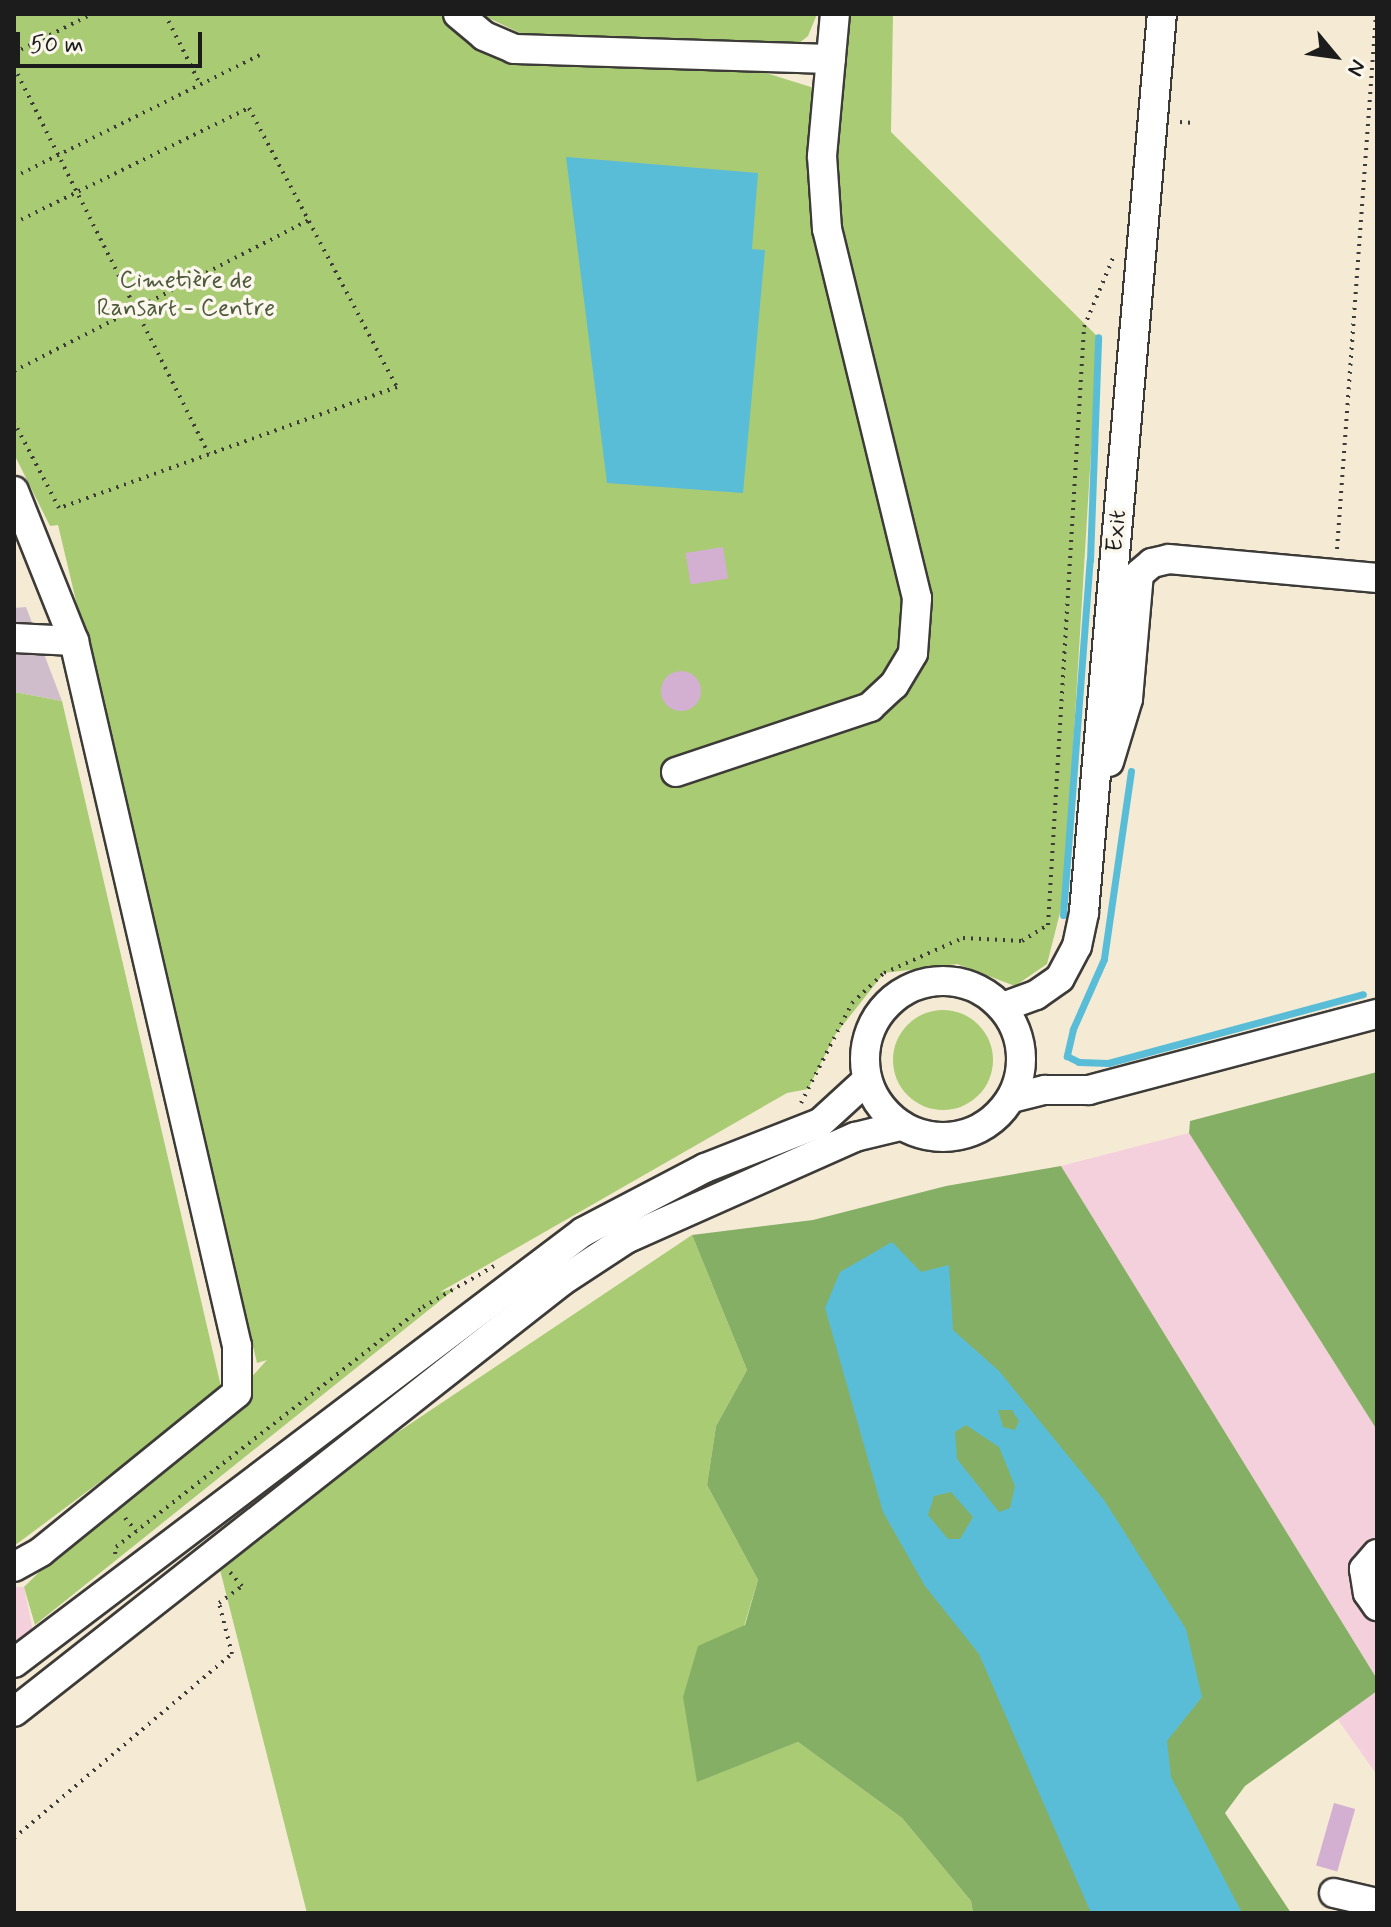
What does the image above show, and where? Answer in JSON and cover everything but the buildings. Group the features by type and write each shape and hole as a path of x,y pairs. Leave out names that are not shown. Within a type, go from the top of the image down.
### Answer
{"street":[{"path":"458,14 484,36 514,49 831,59"},
{"path":"676,772 870,707 894,685 913,653 917,598 827,229 822,156 835,14"},
{"name":"Exit","path":"1003,1007 1048,989 1069,967 1082,923 1162,14"},
{"path":"14,491 74,641 237,1346 237,1393 41,1552 14,1567"},
{"path":"1088,865 1114,742 1128,699 1139,574 1152,563 1169,559 1377,578"},
{"path":"14,638 74,641"},
{"path":"937,982 968,984 1003,1007 1022,1051 1012,1098 987,1125 953,1138 917,1134 900,1126 886,1113 867,1080 867,1038 882,1010 906,990 937,982"},
{"path":"1012,1098 1045,1090 1089,1090 1377,1014"},
{"path":"14,1663 583,1232 705,1168 820,1123 867,1080"},
{"path":"14,1712 562,1281 626,1239 855,1137 900,1126"},
{"path":"1377,1554 1364,1569 1368,1593 1377,1606"},
{"path":"1334,1893 1377,1903"}],"path":[{"path":"14,53 92,14"},
{"path":"165,14 200,84"},
{"path":"1336,551 1376,14"},
{"path":"14,177 264,53"},
{"path":"14,67 209,454"},
{"path":"14,223 249,108 397,387 59,508 14,422"},
{"path":"1178,121 1194,123"},
{"path":"14,371 309,220"},
{"path":"797,1112 852,1003 884,973 963,938 1022,941 1048,925 1084,327 1114,255"},
{"path":"14,1838 232,1654 219,1603 242,1586 216,1554"}],"shaded area":[{"path":"26,607 62,701 14,692 14,608"},
{"path":"1189,1133 1377,1430 1377,1679 1061,1166"},
{"path":"14,1587 24,1587 36,1646 14,1663"},
{"path":"1377,1691 1377,1775 1336,1717"}],"green space":[{"name":"Cimetière de Ransart - Centre","path":"14,14 441,14 478,52 708,55 827,92 845,14 893,14 891,132 1098,337 1064,897 1047,964 1015,986 957,964 884,973 835,1035 808,1089 787,1093 440,1292 456,1288 35,1625 24,1587 146,1467 237,1393 267,1360 257,1363 58,525 50,526 14,454"},
{"path":"480,14 817,14 808,36 798,44 522,34"},
{"path":"14,692 62,701 222,1391 14,1546"},
{"path":"943,1010 971,1018 985,1032 993,1060 985,1088 971,1102 943,1110 915,1102 901,1088 893,1060 901,1032 915,1018"},
{"path":"1377,1072 1377,1430 1189,1133 1190,1121"},
{"path":"1061,1166 1377,1679 1377,1691 1245,1786 1225,1813 1291,1913 973,1913 971,1901 902,1818 798,1742 697,1782 683,1697 698,1646 745,1625 758,1580 707,1485 716,1426 747,1370 692,1235 813,1220 946,1186"},
{"path":"692,1235 747,1370 716,1426 707,1485 758,1580 697,1781 798,1742 902,1818 971,1901 973,1913 307,1913 216,1554"}],"water":[{"path":"566,157 758,173 752,249 765,250 743,493 607,483"},
{"path":"892,1242 921,1272 949,1265 953,1330 999,1371 1104,1500 1186,1629 1202,1697 1167,1741 1171,1777 1242,1913 1091,1913 979,1654 925,1586 883,1512 825,1308 840,1272","holes":["998,1410 1012,1410 1019,1421 1015,1430 1003,1427","966,1425 999,1447 1015,1486 1010,1508 999,1512 957,1459 955,1432","951,1492 973,1517 960,1539 948,1539 928,1515 934,1496"]}],"waterway":[{"path":"1063,915 1090,560 1098,337"},
{"path":"1131,771 1104,959 1073,1029 1067,1056 1079,1062 1108,1063 1363,994"}]}
